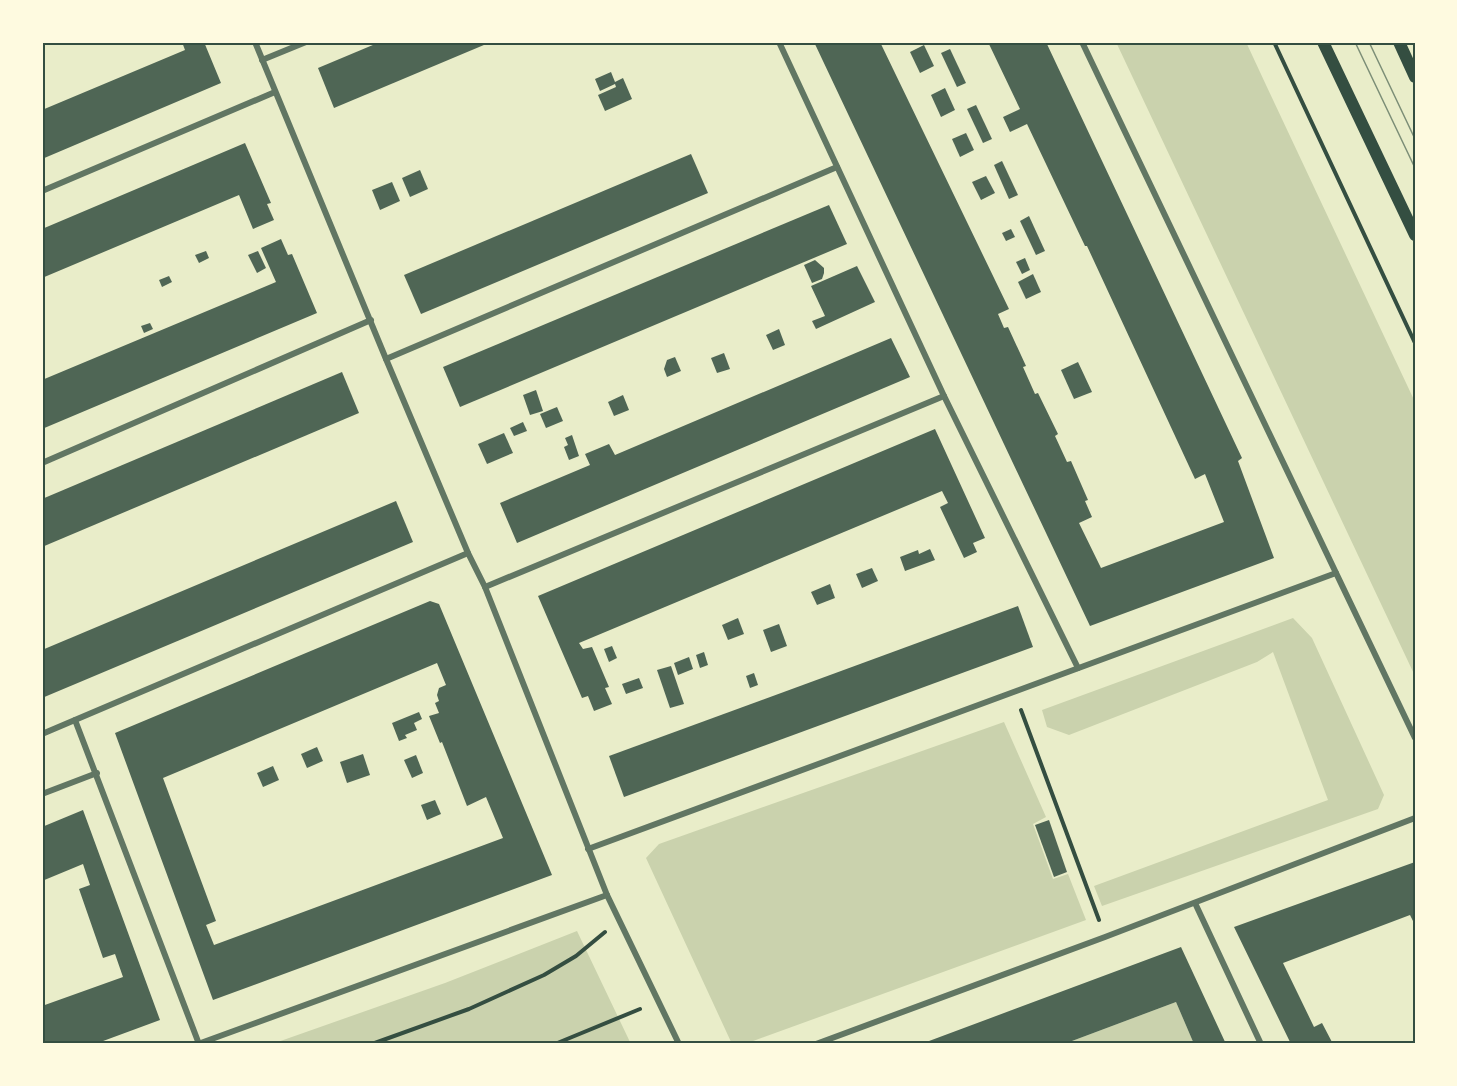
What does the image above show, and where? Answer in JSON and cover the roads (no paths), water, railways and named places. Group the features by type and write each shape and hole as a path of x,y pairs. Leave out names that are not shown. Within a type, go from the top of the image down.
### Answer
{"main road":[{"path":"1323,42 1415,235"},
{"path":"1399,42 1415,77"}],"street":[{"path":"255,42 386,359 484,587 607,895 678,1042 669,1044"},
{"path":"262,60 306,42"},
{"path":"779,42 944,396 1078,668"},
{"path":"1082,42 1415,738"},
{"path":"42,190 275,92"},
{"path":"386,359 837,167"},
{"path":"42,463 371,320"},
{"path":"484,587 944,396"},
{"path":"42,734 468,553"},
{"path":"588,849 1336,573"},
{"path":"75,720 198,1044 607,895"},
{"path":"42,795 97,773"},
{"path":"816,1044 1105,937 1415,818"},
{"path":"1195,903 1261,1044"}],"tram line":[{"path":"1355,42 1415,168"},
{"path":"1369,42 1415,139"}]}
